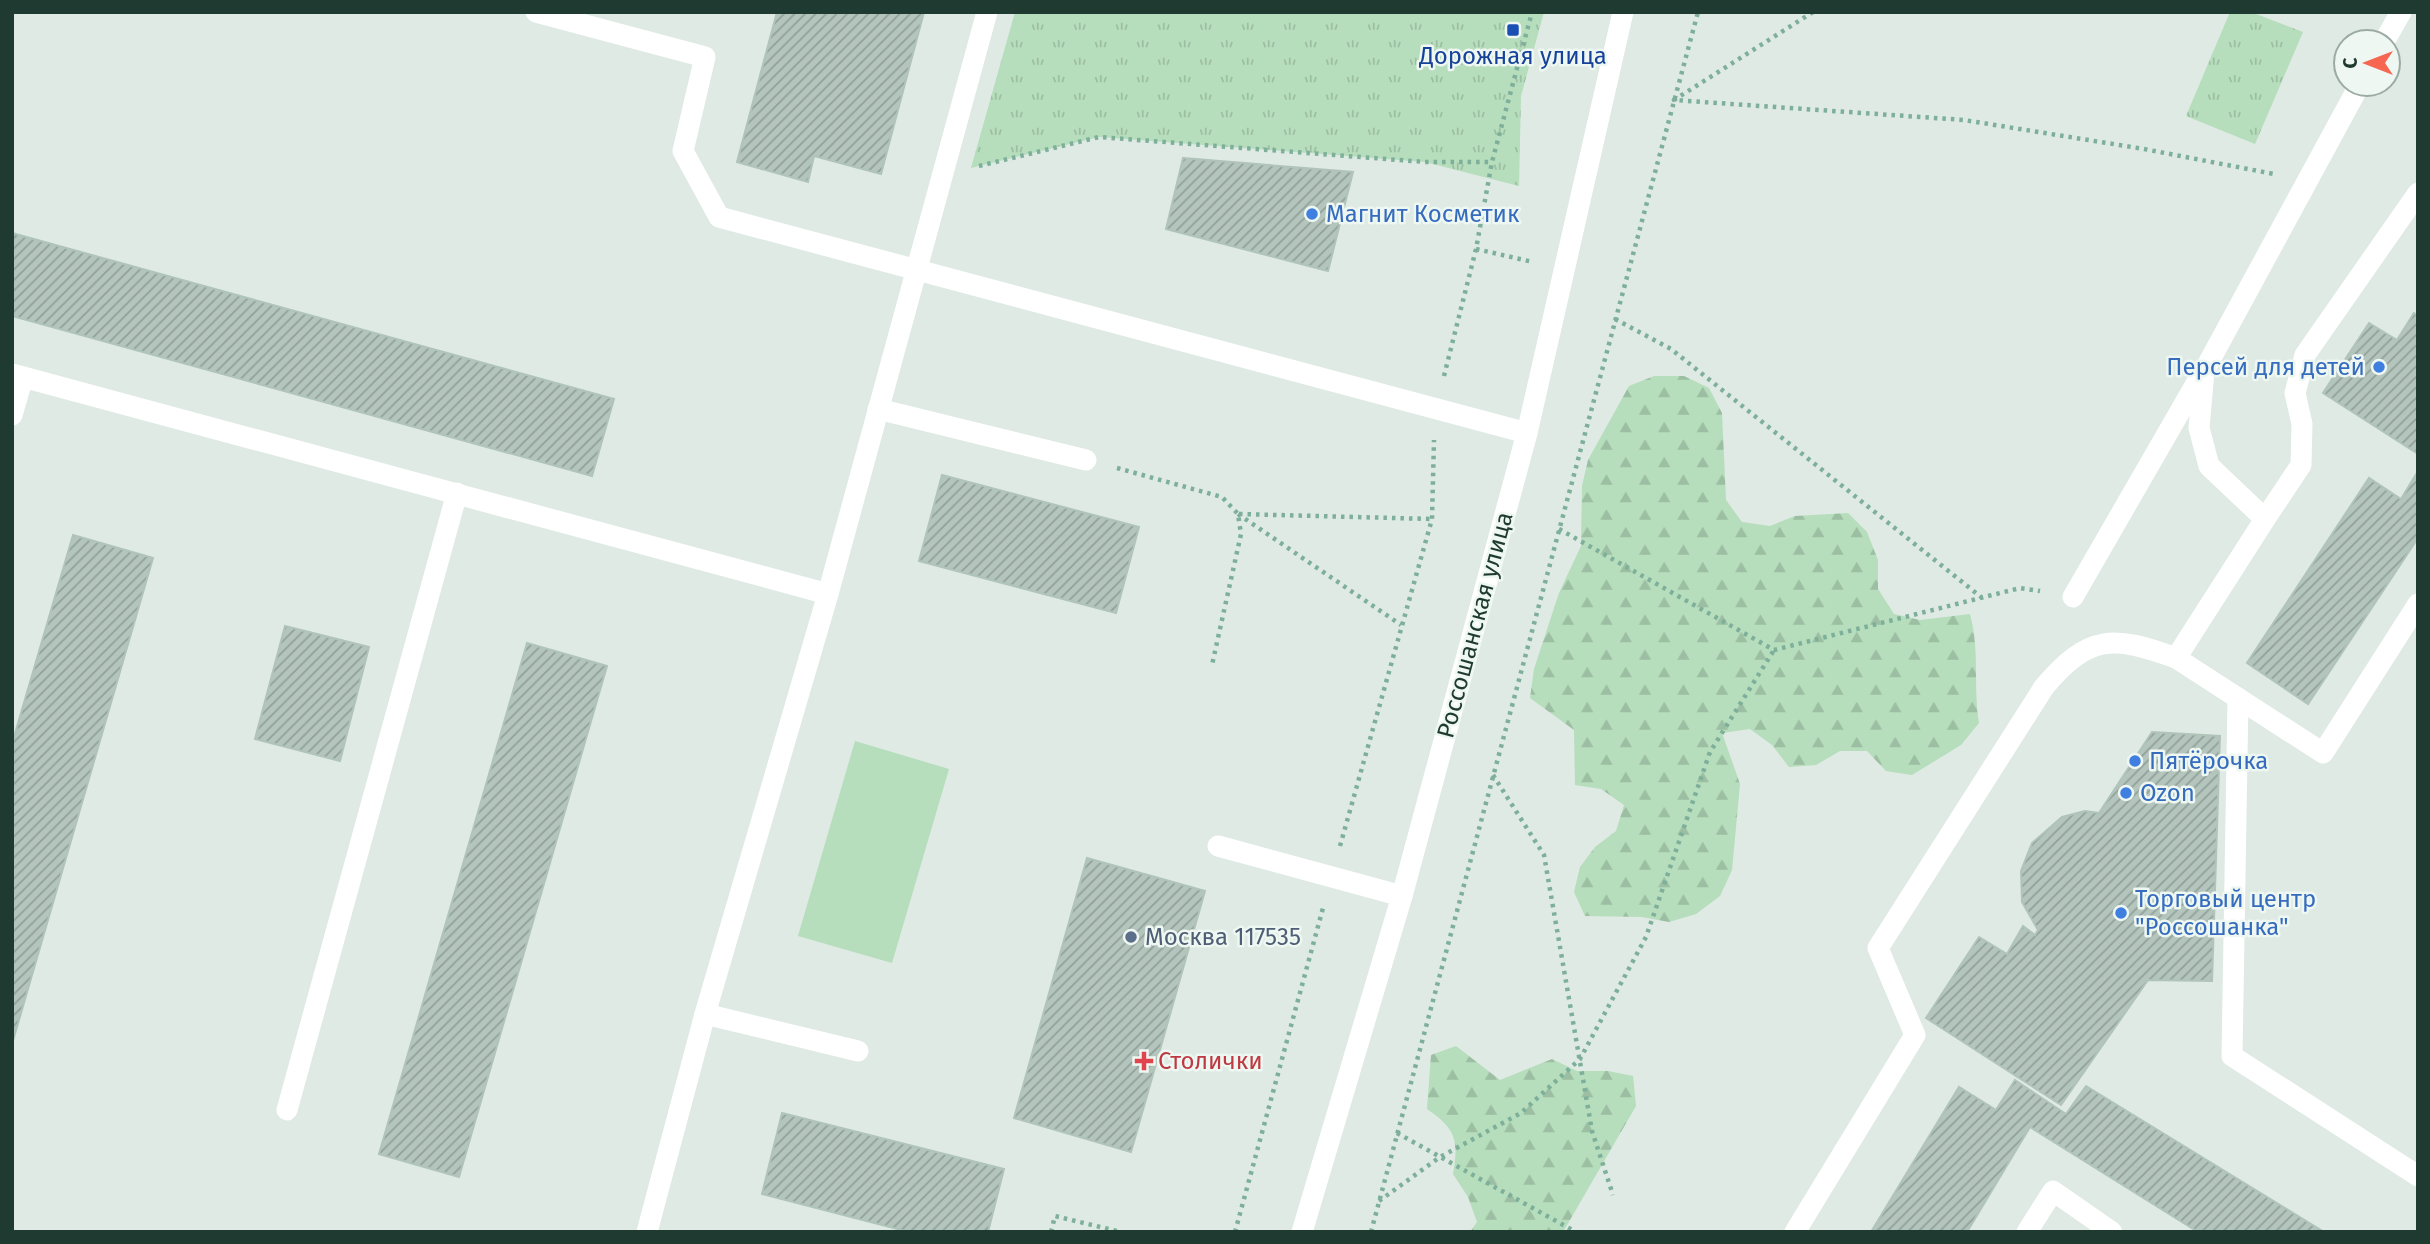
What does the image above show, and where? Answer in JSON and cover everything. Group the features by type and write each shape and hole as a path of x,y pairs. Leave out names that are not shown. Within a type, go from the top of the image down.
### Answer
{"street":[{"path":"537,12 705,57 683,151 719,217 1527,433"},
{"path":"647,1232 705,1014 828,594 987,12"},
{"name":"Россошанская улица","path":"1302,1232 1402,896 1527,433 1623,12"},
{"path":"2392,28 2401,12"},
{"path":"2073,597 2204,371 2305,180 2352,98"},
{"path":"2176,659 2301,465 2302,424 2295,393 2305,355 2418,193"},
{"path":"2204,371 2199,428 2209,466 2264,519"},
{"path":"12,415 18,376 828,594"},
{"path":"878,409 1086,460"},
{"path":"287,1110 457,493"},
{"path":"1795,1232 1915,1035 1878,948 2044,687 2068,659 2101,643 2137,644 2176,659 2323,753 2418,604"},
{"path":"2238,698 2232,1056 2418,1176"},
{"path":"1218,846 1402,896"},
{"path":"705,1014 858,1051"},
{"path":"2027,1232 2053,1191 2112,1232"}],"path":[{"path":"1236,1232 1331,876 1432,519 1435,409 1476,249 1492,162 1532,12"},
{"path":"1371,1232 1698,12"},
{"path":"1674,100 1813,12"},
{"path":"1674,100 1964,120 2144,149 2305,180"},
{"path":"941,176 1099,137 1425,162 1492,162"},
{"path":"1476,249 1537,263"},
{"path":"1615,319 1671,349 1982,597"},
{"path":"1086,460 1222,497 1238,514 1401,625"},
{"path":"1238,514 1432,519"},
{"path":"1212,665 1241,534 1238,514"},
{"path":"1559,529 1774,650"},
{"path":"1379,1201 1440,1157 1521,1113 1580,1059 1646,937 1710,752 1774,650 2020,588 2073,597"},
{"path":"1493,775 1544,855 1592,1131 1613,1195"},
{"path":"1397,1133 1576,1232"},
{"path":"1051,1232 1055,1216 1121,1232"}],"green space":[{"path":"1015,12 1544,12 1521,96 1519,186 1425,162 1099,137 971,168"},
{"path":"2230,12 2251,12 2303,32 2255,144 2186,116"},
{"path":"1654,376 1684,376 1709,388 1722,413 1726,500 1742,522 1770,526 1795,516 1848,513 1867,532 1878,560 1878,589 1894,614 1920,620 1970,614 1975,642 1979,723 1961,745 1912,775 1886,771 1867,751 1840,751 1816,765 1789,767 1772,745 1750,729 1722,733 1740,784 1732,870 1720,896 1696,914 1669,922 1642,917 1585,916 1574,892 1580,867 1595,847 1616,831 1624,805 1601,789 1575,785 1574,730 1530,698 1534,669 1559,593 1581,546 1582,486 1588,460 1629,386"},
{"path":"855,741 949,769 892,963 798,936"},
{"path":"1456,1046 1500,1080 1552,1059 1577,1071 1608,1071 1633,1076 1636,1106 1563,1232 1470,1232 1477,1222 1468,1197 1453,1174 1456,1152 1453,1136 1450,1129 1427,1109 1431,1055"}],"building":[{"path":"777,12 924,12 881,174 814,156 808,182 737,162"},
{"path":"1183,158 1353,172 1328,271 1166,229"},
{"path":"12,233 614,399 592,476 12,316"},
{"name":"Персей для детей","path":"2414,313 2418,316 2418,454 2323,393 2369,323 2397,340"},
{"path":"2418,471 2418,538 2308,704 2247,663 2369,478 2401,499"},
{"path":"942,475 1139,527 1116,613 919,561"},
{"path":"73,535 153,558 12,1044 12,744"},
{"path":"285,626 369,647 340,761 255,739"},
{"path":"527,643 607,666 459,1177 379,1154"},
{"name":"Торговый центр \"Россошанка\"","path":"2152,732 2220,736 2212,981 2148,980 2061,1105 1926,1018 1979,937 2007,954 2023,926 2035,935 2038,930 2022,902 2021,871 2032,843 2062,817 2085,811 2099,813"},
{"path":"1087,858 1205,891 1131,1152 1014,1118"},
{"path":"2015,1080 2066,1114 2086,1086 2324,1232 2198,1232 2030,1127 1967,1232 1871,1232 1959,1087 1996,1110"},
{"path":"782,1113 1004,1169 988,1232 909,1232 762,1194"}],"place":[{"name":"Дорожная улица","path":"1513,30"},
{"name":"Магнит Косметик","path":"1312,214"},
{"name":"Персей для детей","path":"2379,367"},
{"name":"Пятёрочка","path":"2135,761"},
{"name":"Ozon","path":"2126,793"},
{"name":"Торговый центр \"Россошанка\"","path":"2121,913"},
{"name":"Москва 117535","path":"1131,937"},
{"name":"Столички","path":"1144,1061"}]}
